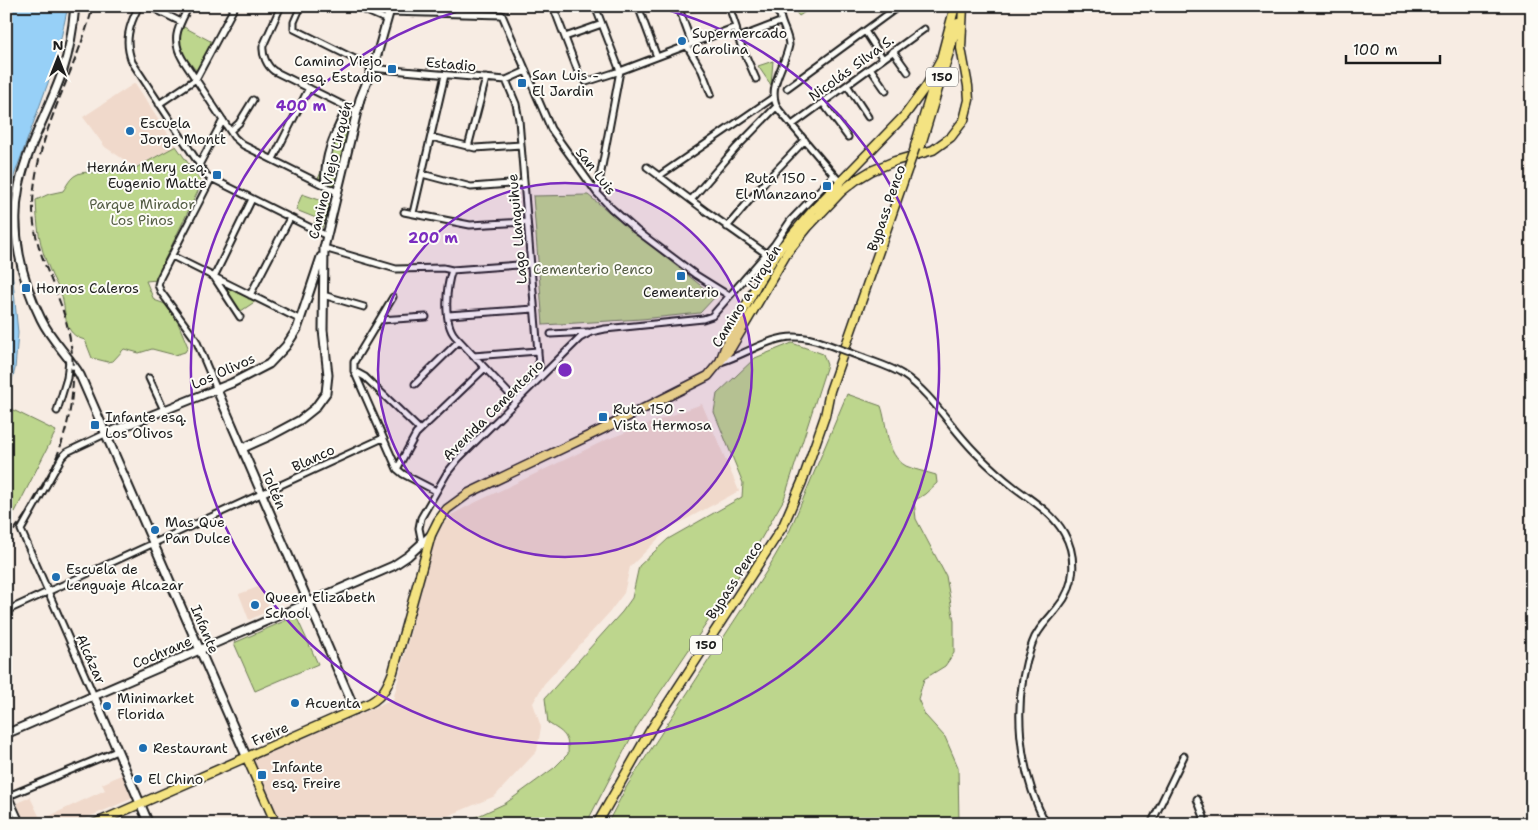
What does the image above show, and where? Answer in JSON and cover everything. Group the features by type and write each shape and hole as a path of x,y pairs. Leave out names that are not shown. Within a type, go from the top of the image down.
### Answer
{"main road":[{"name":"Camino a Lirquén","path":"719,363 728,340 770,256 913,105 927,85 942,59 956,6"},
{"name":"Camino a Lirquén","path":"431,535 447,509 469,493 708,376 738,338 787,253 808,227 842,191 878,167 938,147 951,137 960,126 966,113 969,93 961,48 962,6"},
{"name":"Bypass Penco","path":"597,824 618,784 650,731 783,526 800,489 911,166 962,6"},
{"name":"Bypass Penco","path":"917,148 942,59"},
{"name":"Freire","path":"94,824 248,758 374,701 382,694 388,684 431,535"},
{"name":"Infante","path":"248,758 276,824"}],"street":[{"name":"Infante","path":"75,6 66,59 59,82 28,155 19,186 16,204 17,240 22,267 41,320 80,375 248,758"},
{"path":"139,6 129,28 127,39 129,52 135,67 199,165 211,179 327,236"},
{"path":"149,6 181,22"},
{"path":"189,6 176,36 178,49 223,120 240,143 338,192"},
{"path":"159,104 196,79 235,6"},
{"path":"280,6 262,50 270,68 357,112"},
{"path":"301,6 294,22 294,29 373,68"},
{"path":"355,6 389,13 418,13 420,6"},
{"path":"553,6 580,77"},
{"path":"595,6 620,72 597,192"},
{"path":"638,6 657,57"},
{"path":"678,6 689,45 711,94"},
{"path":"729,6 738,38 756,79"},
{"path":"772,6 779,14"},
{"path":"780,6 780,22 787,34 789,45 774,88 777,106 840,182"},
{"path":"788,88 899,6"},
{"name":"Camino Viejo Lirquén","path":"243,448 300,420 316,408 324,397 328,375 322,330 324,248 364,86 373,68 389,13"},
{"name":"San Luis","path":"418,13 502,15 551,129 597,192 611,208 636,230 696,275 728,295"},
{"path":"738,38 780,22"},
{"path":"565,37 602,24"},
{"path":"586,82 620,72 736,27"},
{"name":"Nicolás Silva S.","path":"792,125 924,29"},
{"path":"865,31 883,58"},
{"path":"893,51 908,72"},
{"name":"Estadio","path":"373,68 506,80 526,71"},
{"path":"870,68 886,91"},
{"path":"413,214 445,75"},
{"path":"468,147 486,78"},
{"name":"Lago Llanquihue","path":"506,80 517,109 540,377"},
{"path":"847,85 868,117"},
{"path":"273,160 309,88"},
{"path":"659,176 774,97"},
{"path":"230,130 239,123 252,100"},
{"path":"823,103 848,137"},
{"path":"691,200 736,148 777,106"},
{"path":"325,186 325,168 330,145 347,107"},
{"path":"199,165 223,120"},
{"path":"431,137 468,147 521,145"},
{"path":"727,227 805,140"},
{"path":"647,167 727,227 770,256"},
{"path":"422,174 471,187 524,183"},
{"name":"Avenida Cementerio","path":"551,334 591,332 646,324 706,319 715,314 728,295 770,256 791,220 834,175"},
{"path":"211,179 172,256 301,320"},
{"path":"214,277 252,200"},
{"path":"404,212 470,225 527,222"},
{"path":"250,295 290,218"},
{"path":"324,248 396,269 443,268 452,270 531,264"},
{"name":"Los Olivos","path":"22,531 24,523 44,492 59,461 67,452 105,434 217,390 269,364 290,341 301,320 324,248"},
{"name":"Toltén","path":"172,256 158,285 161,292 196,340 355,710"},
{"path":"452,270 447,290 450,330 516,401"},
{"path":"214,277 240,317"},
{"path":"312,288 319,287 323,292 364,307"},
{"path":"393,297 354,362 354,371 397,468 403,474 436,491"},
{"path":"448,315 534,309"},
{"path":"380,320 426,317"},
{"name":"Avenida Cementerio","path":"422,543 419,523 436,491 459,458 580,338 591,332"},
{"path":"719,363 778,338 798,336 824,342 895,370 914,384 980,458 1055,520 1069,543 1073,567 1070,586 1061,604 1033,640 1026,665 1021,701 1020,730 1024,760 1034,795 1046,824"},
{"path":"415,384 459,341"},
{"path":"473,356 538,352"},
{"path":"57,411 70,362"},
{"path":"397,468 414,437 420,430 485,368"},
{"path":"354,371 365,377 420,430"},
{"path":"149,378 164,410"},
{"name":"Blanco","path":"6,611 383,438"},
{"name":"Alcázar","path":"22,531 149,824"},
{"name":"Cochrane","path":"6,734 393,566 408,556 431,535"},
{"path":"21,824 7,795 118,751"},
{"path":"1151,824 1184,756"},
{"path":"1197,799 1204,817 1203,824"}],"shaded area":[{"name":"Escuela Jorge Montt","path":"135,83 176,146 135,167 105,147 83,117"},
{"path":"702,404 739,491 668,529 630,567 624,593 609,613 544,684 533,703 541,727 537,751 495,796 429,824 280,824 252,760 393,700 432,548 442,525 449,516 608,439"},
{"name":"Queen Elizabeth School","path":"261,586 270,610 249,620 239,594"},
{"path":"123,774 133,798 73,824 26,824 17,803 30,797 41,820 105,790 102,784"}],"green space":[{"path":"791,6 814,6 799,16"},
{"path":"182,26 214,43 199,73 185,57 179,46"},
{"path":"773,61 771,85 758,66"},
{"path":"347,110 353,112 334,188 318,179"},
{"name":"Parque Mirador Los Pinos","path":"176,146 202,183 162,265 157,280 146,281 154,300 171,306 188,347 185,352 175,355 152,349 139,353 124,349 113,361 108,362 92,358 85,340 72,333 69,328 62,296 50,272 41,243 36,200 49,194 63,191 72,178 79,174 100,172 120,166 127,167 130,171"},
{"path":"302,194 331,204 321,230 313,227 316,218 296,210"},
{"name":"Cementerio Penco","path":"588,195 715,297 700,313 642,319 543,325 533,196"},
{"path":"222,285 256,301 241,311"},
{"path":"792,343 823,354 827,365 784,499 746,565 636,728 586,824 461,824 506,803 554,768 568,754 566,738 558,729 548,723 545,698 622,612 632,598 639,566 668,539 742,497 743,483 714,412 717,394 755,358"},
{"path":"847,394 881,406 888,439 899,461 906,466 936,475 937,483 914,501 916,519 946,576 954,621 954,653 945,666 924,679 918,699 925,715 945,737 958,767 959,824 607,824 627,786 766,572 790,530"},
{"path":"11,409 56,431 15,512 6,508 6,420"},
{"path":"296,616 318,664 255,691 234,643"}],"water":[{"path":"6,6 68,6 56,61 14,176 10,202 10,249 18,333 15,369 6,404"}],"railway":[{"path":"6,540 26,514 56,459 66,429 72,399 73,368 70,337 61,305 38,243 33,218 33,204 35,178 48,128 86,31 93,6"}],"place":[{"name":"Supermercado Carolina","path":"682,41"},
{"name":"Camino Viejo esq. Estadio","path":"392,69"},
{"name":"San Luis - El Jardin","path":"522,83"},
{"name":"Escuela Jorge Montt","path":"130,131"},
{"name":"Hernán Mery esq. Eugenio Matte","path":"217,175"},
{"name":"Ruta 150 - El Manzano","path":"827,186"},
{"name":"Cementerio","path":"681,276"},
{"name":"Hornos Caleros","path":"26,288"},
{"name":"Ruta 150 - Vista Hermosa","path":"603,417"},
{"name":"Infante esq. Los Olivos","path":"95,425"},
{"name":"Mas Que Pan Dulce","path":"155,530"},
{"name":"Escuela de Lenguaje Alcazar","path":"56,577"},
{"name":"Queen Elizabeth School","path":"255,605"},
{"name":"Acuenta","path":"295,703"},
{"name":"Minimarket Florida","path":"107,706"},
{"name":"Restaurant","path":"143,748"},
{"name":"Infante esq. Freire","path":"262,775"},
{"name":"El Chino","path":"138,779"}]}
